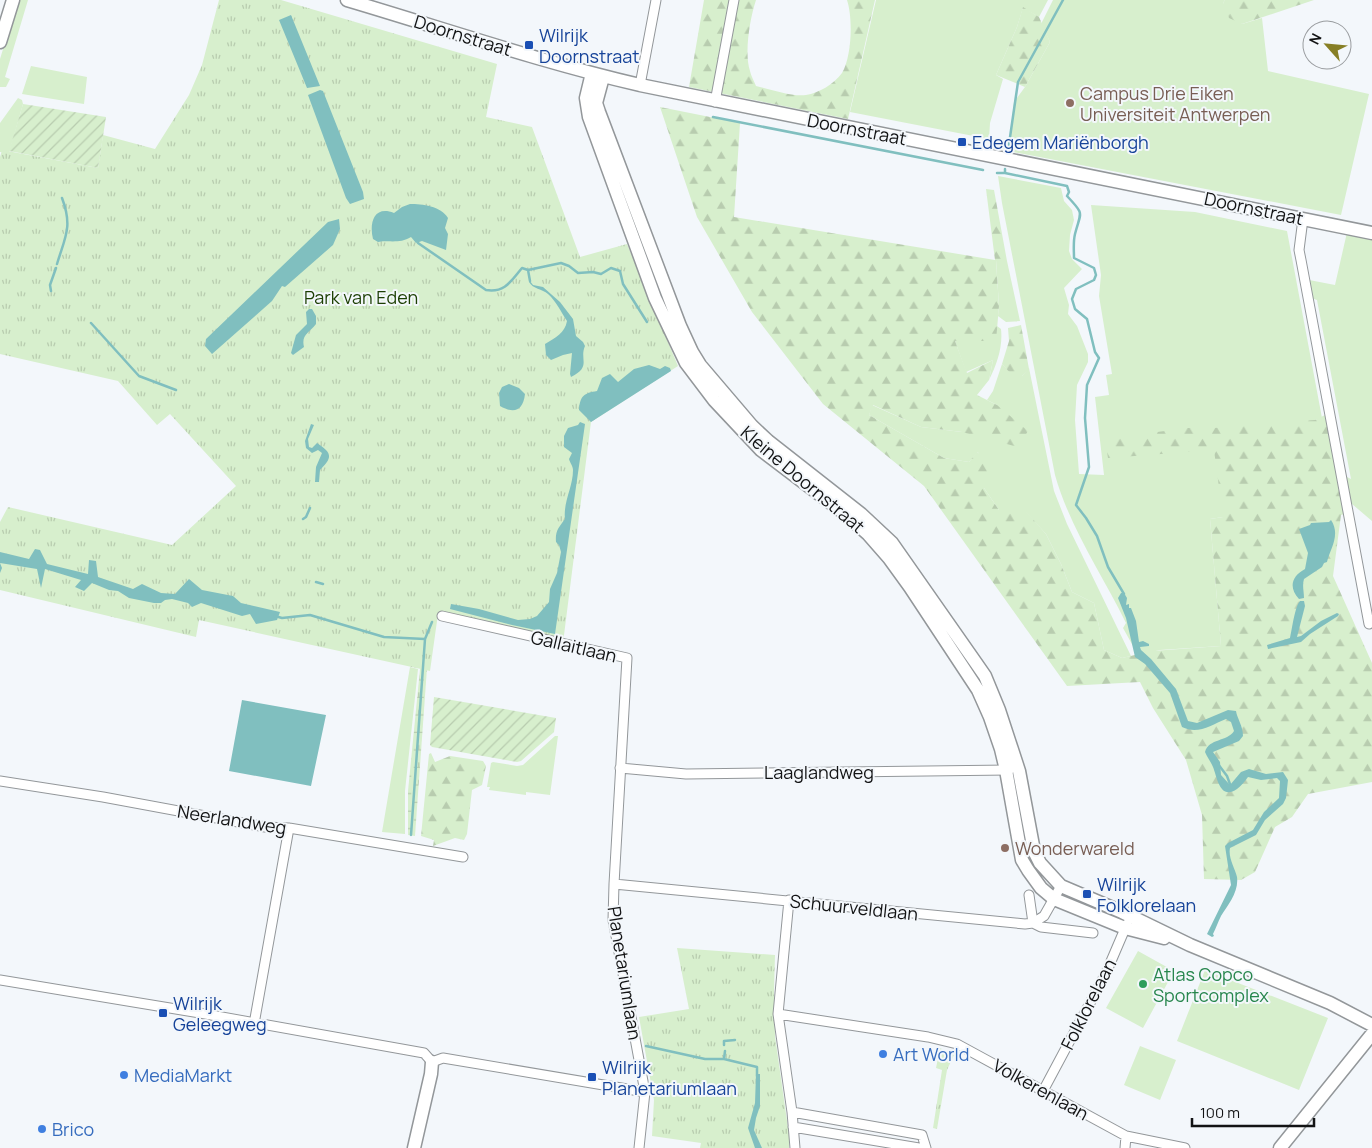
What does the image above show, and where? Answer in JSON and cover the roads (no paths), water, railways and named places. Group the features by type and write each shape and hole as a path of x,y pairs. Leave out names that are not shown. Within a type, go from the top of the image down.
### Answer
{"street":[{"path":"0,42 13,0"},
{"name":"Doornstraat","path":"348,0 485,43 640,86 1009,158 1372,232"},
{"path":"640,86 656,0"},
{"path":"715,102 734,0"},
{"name":"Kleine Doornstraat","path":"597,75 586,98 589,117 655,298 686,363 708,392 762,450 844,513 868,534 889,558 978,690 1001,734 1013,771 1034,851 1040,864 1062,886 1128,922"},
{"path":"1303,218 1300,260 1369,624"},
{"name":"Gallaitlaan","path":"442,616 627,658 620,768"},
{"name":"Laaglandweg","path":"620,768 686,774 1013,771"},
{"name":"Planetariumlaan","path":"620,768 613,920 645,1092 639,1148"},
{"name":"Kleine Doornstraat","path":"1013,771 1022,860 1041,888 1054,899 1128,922 1190,945 1330,1003 1372,1025"},
{"name":"Neerlandweg","path":"0,781 103,797 265,827 289,828 463,858"},
{"path":"254,1024 289,828"},
{"name":"Schuurveldlaan","path":"614,884 1025,924 1033,923 1041,928 1094,932"},
{"path":"1029,895 1033,923 1044,916 1062,886"},
{"path":"789,900 778,1014 792,1112 795,1148"},
{"name":"Folklorelaan","path":"1042,1091 1106,973 1128,922"},
{"path":"0,980 424,1053 432,1062 431,1074 414,1148"},
{"name":"Volkerenlaan","path":"778,1014 928,1037 962,1046 1126,1136 1184,1148"},
{"path":"1280,1148 1372,1034"},
{"path":"432,1062 443,1058 645,1092"},
{"path":"792,1112 922,1135 926,1148"},
{"path":"793,1127 920,1148"},
{"path":"1125,1148 1126,1136"}],"water":[{"path":"291,15 320,86 307,88 279,20"},
{"path":"320,90 323,91 363,192 364,199 350,204 346,198 308,95"},
{"path":"410,204 420,204 436,208 445,214 448,218 445,228 448,234 446,250 422,241 416,243 411,237 403,240 378,242 373,239 372,227 374,217 378,213 387,211 394,213"},
{"path":"339,219 340,229 333,245 285,287 282,286 272,301 212,354 205,346 206,339 328,222"},
{"path":"530,281 533,285 543,287 560,302 573,319 576,336 585,346 583,366 581,370 571,377 572,353 551,360 546,355 545,344 562,332 567,321 551,297 546,292 533,286"},
{"path":"312,309 316,316 316,324 306,334 303,343 304,347 293,355 291,353 296,335 307,324 306,312"},
{"path":"649,365 660,369 665,366 670,368 671,371 591,422 579,410 582,398 586,394 597,391 602,378 610,374 618,382 634,369"},
{"path":"509,384 519,388 525,394 520,407 514,410 500,406 499,393 502,387"},
{"path":"580,422 585,424 555,634 450,609 451,604 479,609 518,620 537,616 549,602 550,589 557,573 561,552 556,542 556,535 565,519 565,507 573,476 573,469 569,459 572,453 564,447 564,436 568,428 578,425"},
{"path":"311,424 314,425 308,439 309,447 312,448 317,443 329,455 327,462 320,470 319,482 315,482 316,467 322,453 318,450 312,453 306,448 305,441"},
{"path":"1331,520 1335,536 1327,562 1304,579 1304,598 1299,599 1293,590 1293,582 1294,578 1305,569 1308,553 1299,529 1311,523 1329,522"},
{"path":"35,549 40,550 47,564 88,574 89,560 96,561 98,577 133,589 142,584 161,593 175,594 189,579 202,590 233,596 241,603 280,612 277,620 256,624 250,614 242,616 201,603 192,607 188,603 172,599 161,603 154,603 129,598 118,591 109,590 92,583 84,591 75,587 81,580 45,569 41,588 37,569 0,563 0,552 29,559"},
{"path":"1121,593 1124,593 1127,598 1126,605 1129,604 1129,608 1131,608 1136,621 1139,642 1143,641 1149,644 1149,646 1140,647 1141,650 1176,689 1188,721 1197,723 1228,710 1236,711 1243,736 1239,741 1213,752 1220,762 1221,775 1230,785 1241,772 1249,769 1266,774 1283,772 1288,780 1286,798 1283,804 1265,820 1256,835 1230,848 1231,859 1237,877 1236,888 1212,937 1207,934 1231,885 1225,846 1253,830 1264,812 1279,798 1280,781 1277,778 1261,780 1248,777 1237,789 1231,792 1223,790 1205,752 1210,744 1227,737 1234,731 1231,722 1226,719 1199,730 1182,727 1170,693 1145,664 1135,657 1126,618 1118,598"},
{"path":"1300,601 1304,601 1305,606 1297,637 1321,621 1337,613 1339,614 1301,642 1268,649 1267,645 1290,638 1295,613"},
{"path":"242,700 326,715 311,786 229,771"},
{"path":"756,1074 760,1074 760,1106 754,1130 762,1148 755,1148 748,1128 755,1103"}],"waterway":[{"path":"1008,151 1018,82 1063,0"},
{"path":"713,117 983,170"},
{"path":"1005,169 1005,173 1067,186 1069,192 1067,196 1079,210 1080,217 1074,237 1074,258 1094,268 1096,275 1094,280 1076,289 1072,299 1075,309 1087,319 1095,352 1099,358 1087,385 1085,418 1089,467 1076,505 1097,536 1108,567 1124,594"},
{"path":"997,173 1005,173"},
{"path":"57,264 67,232 67,217 62,198"},
{"path":"418,243 486,290 503,288 522,268 528,270 530,281"},
{"path":"528,270 561,263 578,273 593,272 601,274 611,268 620,271 623,284 647,322"},
{"path":"51,291 50,285 56,268"},
{"path":"91,323 139,376 176,390"},
{"path":"303,519 310,508"},
{"path":"316,582 323,584"},
{"path":"275,616 282,618 310,615 384,637 425,639"},
{"path":"411,835 425,639 432,622"},
{"path":"1218,764 1227,776 1231,787"},
{"path":"724,1045 724,1041 735,1040"},
{"path":"646,1046 705,1059 724,1059 757,1067 757,1076"},
{"path":"724,1059 725,1051"}],"place":[{"name":"Wilrijk Doornstraat","path":"529,45"},
{"name":"Campus Drie Eiken Universiteit Antwerpen","path":"1070,103"},
{"name":"Edegem Mariënborgh","path":"962,142"},
{"name":"Wonderwareld","path":"1005,848"},
{"name":"Wilrijk Folklorelaan","path":"1087,894"},
{"name":"Atlas Copco Sportcomplex","path":"1143,984"},
{"name":"Wilrijk Geleegweg","path":"163,1013"},
{"name":"Art World","path":"883,1054"},
{"name":"MediaMarkt","path":"124,1075"},
{"name":"Wilrijk Planetariumlaan","path":"592,1077"},
{"name":"Brico","path":"42,1129"}],"park label":[{"name":"Park van Eden","path":"361,297"}]}
